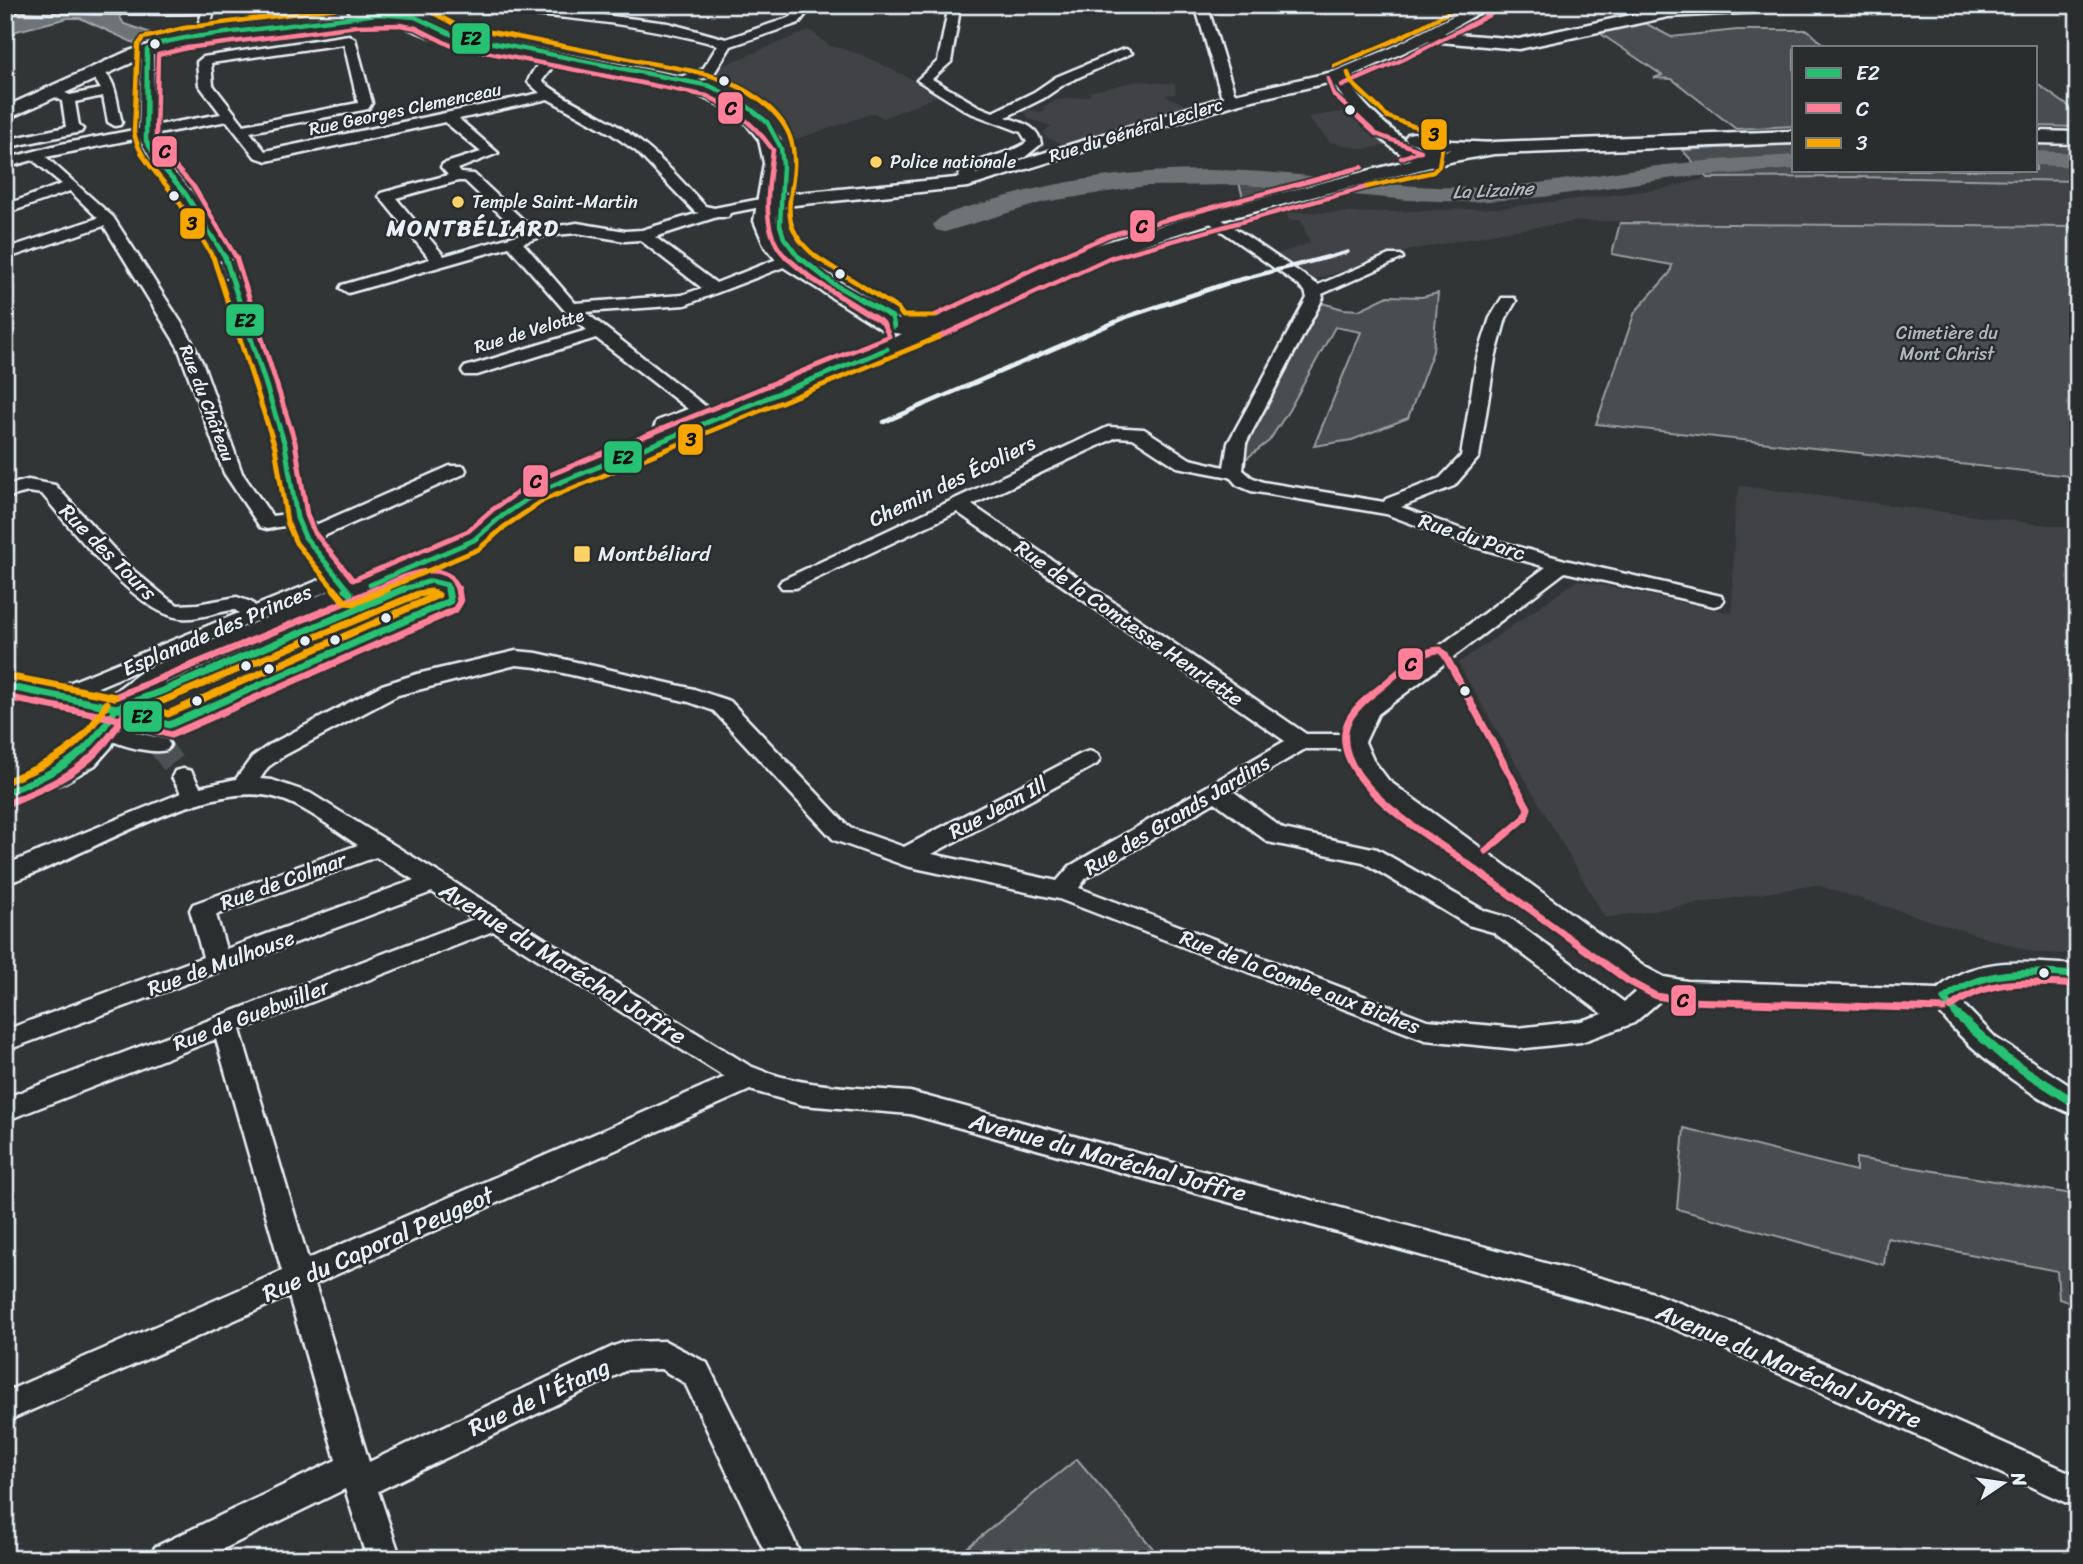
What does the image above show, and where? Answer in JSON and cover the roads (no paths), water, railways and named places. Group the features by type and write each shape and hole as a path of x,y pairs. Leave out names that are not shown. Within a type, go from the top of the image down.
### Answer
{"main road":[{"path":"5,6 129,7 207,15 254,5 262,9 263,24 259,32"},
{"path":"5,114 61,95 97,72 147,50 259,32 356,12 396,18 446,38 680,82 710,91 733,104 761,127 773,152 767,199 767,229 788,260 891,338"},
{"path":"5,793 68,768 93,749 123,699 155,676 344,586 474,540 539,491 891,338 939,326 1084,256 1211,217 1349,181 1402,158 1428,152 1792,137"},
{"path":"2038,137 2078,138"},
{"path":"1428,152 1453,155 1494,148 1604,145"}],"street":[{"path":"356,12 412,5"},
{"path":"396,18 412,5"},
{"path":"448,5 531,10 668,27 726,43 795,20 807,5"},
{"path":"951,5 953,15 944,62 924,80 972,109 1026,130 1034,139 1034,144 1020,153 971,170 966,175 968,182"},
{"path":"1201,5 1228,94 1236,99"},
{"name":"Rue du Général Leclerc","path":"530,234 577,229 625,236 643,235 694,221 712,213 738,215 767,199 909,190 968,182 1236,99 1338,76 1429,36 1486,5"},
{"name":"Rue du Général Leclerc","path":"1397,51 1456,43 1501,48 1668,12 1799,5"},
{"path":"1447,26 1456,43"},
{"path":"243,54 248,37 259,32"},
{"path":"1429,36 1456,43"},
{"path":"349,39 365,103 358,107 243,129 206,85 204,62 243,54 349,39"},
{"path":"680,82 703,75 713,66 726,43"},
{"path":"147,50 144,124 146,141 163,168 185,194 225,257"},
{"path":"994,117 1040,95 1061,80 1126,53"},
{"path":"552,58 537,75 535,82 550,95 641,148 700,209 712,213"},
{"path":"97,72 109,91 110,109 105,124"},
{"path":"1338,76 1342,88 1382,126 1428,152"},
{"path":"73,130 61,95 109,91"},
{"name":"Rue Georges Clemenceau","path":"243,129 260,154 267,157 550,95"},
{"path":"5,144 105,124 144,124 231,116"},
{"path":"440,261 387,196 418,188 491,153 450,119"},
{"path":"5,163 144,124"},
{"path":"1382,126 1402,158"},
{"path":"5,254 108,220 72,185 35,155"},
{"path":"348,288 530,234 469,177 453,172"},
{"path":"5,211 72,185"},
{"name":"Rue du Général Leclerc","path":"767,199 830,195"},
{"path":"1211,217 1303,281 1314,292"},
{"name":"Rue du Château","path":"108,220 189,348 224,452 250,501 267,523 297,518"},
{"path":"643,235 714,289"},
{"path":"512,240 571,308 701,410 663,425 657,442"},
{"path":"1314,292 1395,258"},
{"path":"571,308 685,300 788,260"},
{"path":"233,281 262,365 285,445 297,518 305,537 344,586"},
{"path":"1234,471 1233,460 1237,443 1311,308 1314,292"},
{"path":"1390,509 1393,503 1447,482 1470,457 1486,358 1499,318 1508,301"},
{"name":"Rue de Velotte","path":"471,371 599,332"},
{"name":"Chemin des Écoliers","path":"789,584 1114,431 1138,433"},
{"name":"Rue du Parc","path":"1138,433 1185,463 1226,473 1234,471 1244,481 1258,487 1390,509 1476,541 1561,565 1714,600"},
{"path":"305,537 457,470"},
{"name":"Rue des Tours","path":"5,492 28,486 48,489 83,531 161,604 182,612 237,603 252,615"},
{"name":"Rue de la Comtesse Henriette","path":"957,504 1301,741"},
{"path":"1561,565 1370,709 1359,726 1354,742 1363,763 1381,787 1634,973 1659,986 1687,991 1944,999"},
{"name":"Esplanade des Princes","path":"56,696 252,615 344,586"},
{"name":"Rue des Grands Jardins","path":"243,786 260,762 377,695 428,678 516,658 527,659 694,696 722,706 842,834 906,857 1063,891 1078,872 1301,741"},
{"path":"5,686 56,696 112,719 134,740 159,745"},
{"path":"1301,741 1354,742"},
{"name":"Rue Jean Ill","path":"906,857 1089,759"},
{"name":"Avenue du Maréchal Joffre","path":"5,875 188,787 272,788 302,799 750,1079 767,1087 804,1095 910,1103 1645,1304 1732,1337 2078,1492"},
{"path":"1218,792 1276,836 1369,855 1477,918 1501,925 1625,1016"},
{"name":"Rue de Colmar","path":"218,964 202,910 378,847"},
{"name":"Rue de Mulhouse","path":"5,1041 435,883"},
{"name":"Rue de la Combe aux Biches","path":"1063,891 1425,1030 1471,1038 1524,1041 1590,1029 1625,1016 1648,999 1659,986"},
{"name":"Rue de Guebwiller","path":"5,1110 496,920"},
{"path":"1944,999 1953,987 1965,981 2001,974 2078,975"},
{"path":"1944,999 1955,1016 1975,1034 2030,1075 2078,1105"},
{"path":"225,1025 384,1559"},
{"name":"Rue du Caporal Peugeot","path":"5,1407 750,1079"},
{"name":"Rue de l'Étang","path":"167,1559 625,1356 665,1355 696,1373 781,1550"}],"waterway":[{"name":"La Lizaine","path":"2038,158 2078,160"},
{"name":"La Lizaine","path":"945,225 977,213 1044,195 1146,179 1247,178 1408,193 1473,195 1543,190 1674,171 1792,162"}],"tunnel":[{"path":"225,257 233,281"},
{"path":"159,745 183,777"}],"railway":[{"path":"1322,259 1348,252"},
{"path":"884,422 1129,316 1231,282 1328,257"}],"place":[{"name":"Police nationale","path":"876,162"},
{"name":"Temple Saint-Martin","path":"458,202"},
{"name":"Montbéliard","path":"582,554"}],"district":[{"name":"MONTBÉLIARD","path":"473,228"}],"park label":[{"name":"Cimetière du Mont Christ","path":"1947,343"}]}
